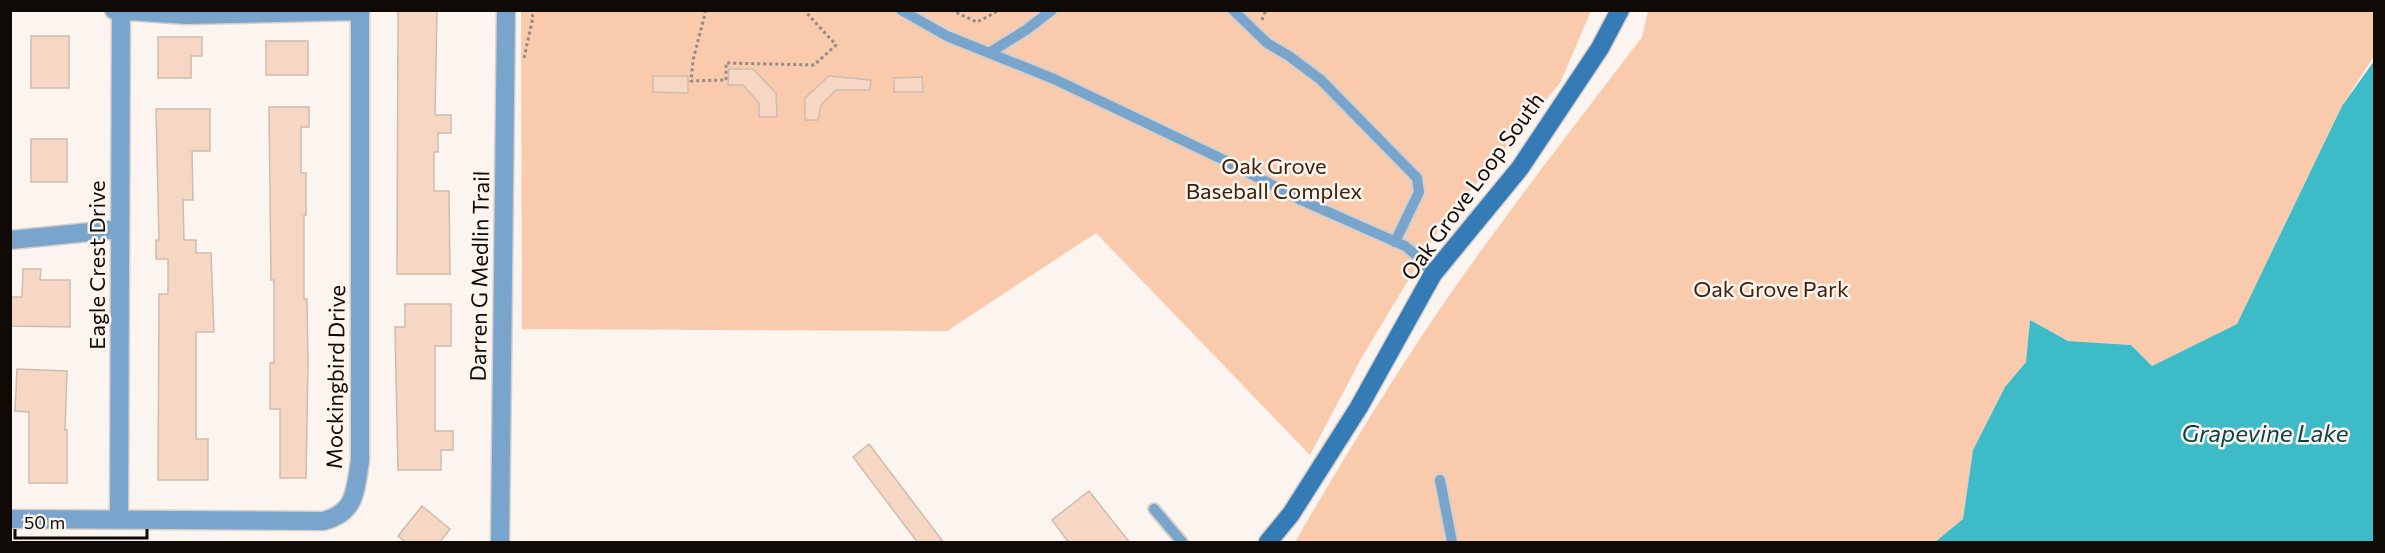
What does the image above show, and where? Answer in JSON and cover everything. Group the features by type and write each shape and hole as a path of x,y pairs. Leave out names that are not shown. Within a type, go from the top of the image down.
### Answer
{"street":[{"name":"Darren G Medlin Trail","path":"500,543 506,10"},
{"name":"Oak Grove Loop South","path":"1268,543 1291,514 1359,406 1433,274 1520,168 1600,48 1620,10"},
{"path":"117,11 186,15 360,11"},
{"name":"Eagle Crest Drive","path":"117,11 120,229 119,519"},
{"name":"Mockingbird Drive","path":"10,519 323,521 339,517 348,508 356,484 360,461 360,11"},
{"path":"10,240 120,229"}],"lane":[{"path":"901,10 946,36 1054,79 1224,160 1301,200 1395,242 1416,255 1433,274"},
{"path":"989,53 1026,30 1052,10"},
{"path":"1233,10 1267,44 1289,56 1321,80 1417,178 1419,192 1395,242"},
{"path":"1440,480 1452,543"},
{"path":"1154,509 1182,543"}],"path":[{"path":"706,10 693,60 691,81 726,80 726,63 814,65 836,45 804,10"},
{"path":"951,10 977,22 1000,10"}],"green space":[{"name":"Oak Grove Baseball Complex","path":"521,11 1591,11 1560,83 1441,226 1362,357 1310,455 1096,233 947,331 522,329"},
{"name":"Oak Grove Park","path":"1648,11 2374,11 2374,56 2342,106 2237,324 2152,366 2131,345 2068,341 2030,320 2026,362 2005,387 1973,450 1963,519 1935,542 1295,542 1372,413 1447,298 1529,185 1642,37"}],"water":[{"name":"Grapevine Lake","path":"2374,61 2374,542 1935,542 1963,519 1973,450 2005,387 2026,362 2030,320 2068,341 2131,345 2152,366 2237,324 2342,106"}],"building":[{"path":"398,10 437,10 435,115 451,115 451,133 438,133 438,152 434,152 434,191 449,191 450,274 397,274"},
{"path":"31,36 69,36 69,88 31,88"},
{"path":"158,37 202,37 202,56 191,56 191,78 158,78"},
{"path":"266,41 308,41 308,75 266,75"},
{"path":"729,69 753,69 776,93 777,117 759,117 759,103 743,85 728,85"},
{"path":"653,76 688,76 688,93 653,92"},
{"path":"829,76 871,80 870,90 836,90 821,105 818,120 805,120 805,98"},
{"path":"922,77 923,92 894,92 894,78"},
{"path":"269,107 309,107 309,127 301,127 301,173 306,173 304,299 307,299 308,363 306,478 280,478 280,409 270,409 270,363 274,363 274,280 271,280"},
{"path":"156,109 210,109 210,151 192,151 193,200 183,200 184,240 196,240 196,253 211,253 214,332 196,332 196,439 208,439 208,480 158,480 159,294 168,294 168,259 156,259 156,240 159,240"},
{"path":"31,139 67,139 67,182 31,182"},
{"path":"23,269 41,269 40,280 70,280 70,327 10,326 10,297 22,297"},
{"path":"405,304 451,304 451,346 435,346 435,431 453,431 453,450 441,450 441,470 398,470 395,327 405,327"},
{"path":"17,369 67,371 65,430 67,430 67,483 29,483 29,412 15,411"},
{"path":"869,444 944,543 918,543 853,457"},
{"path":"1089,491 1130,543 1069,543 1052,520"},
{"path":"422,506 450,529 439,543 406,543 398,536"}]}
